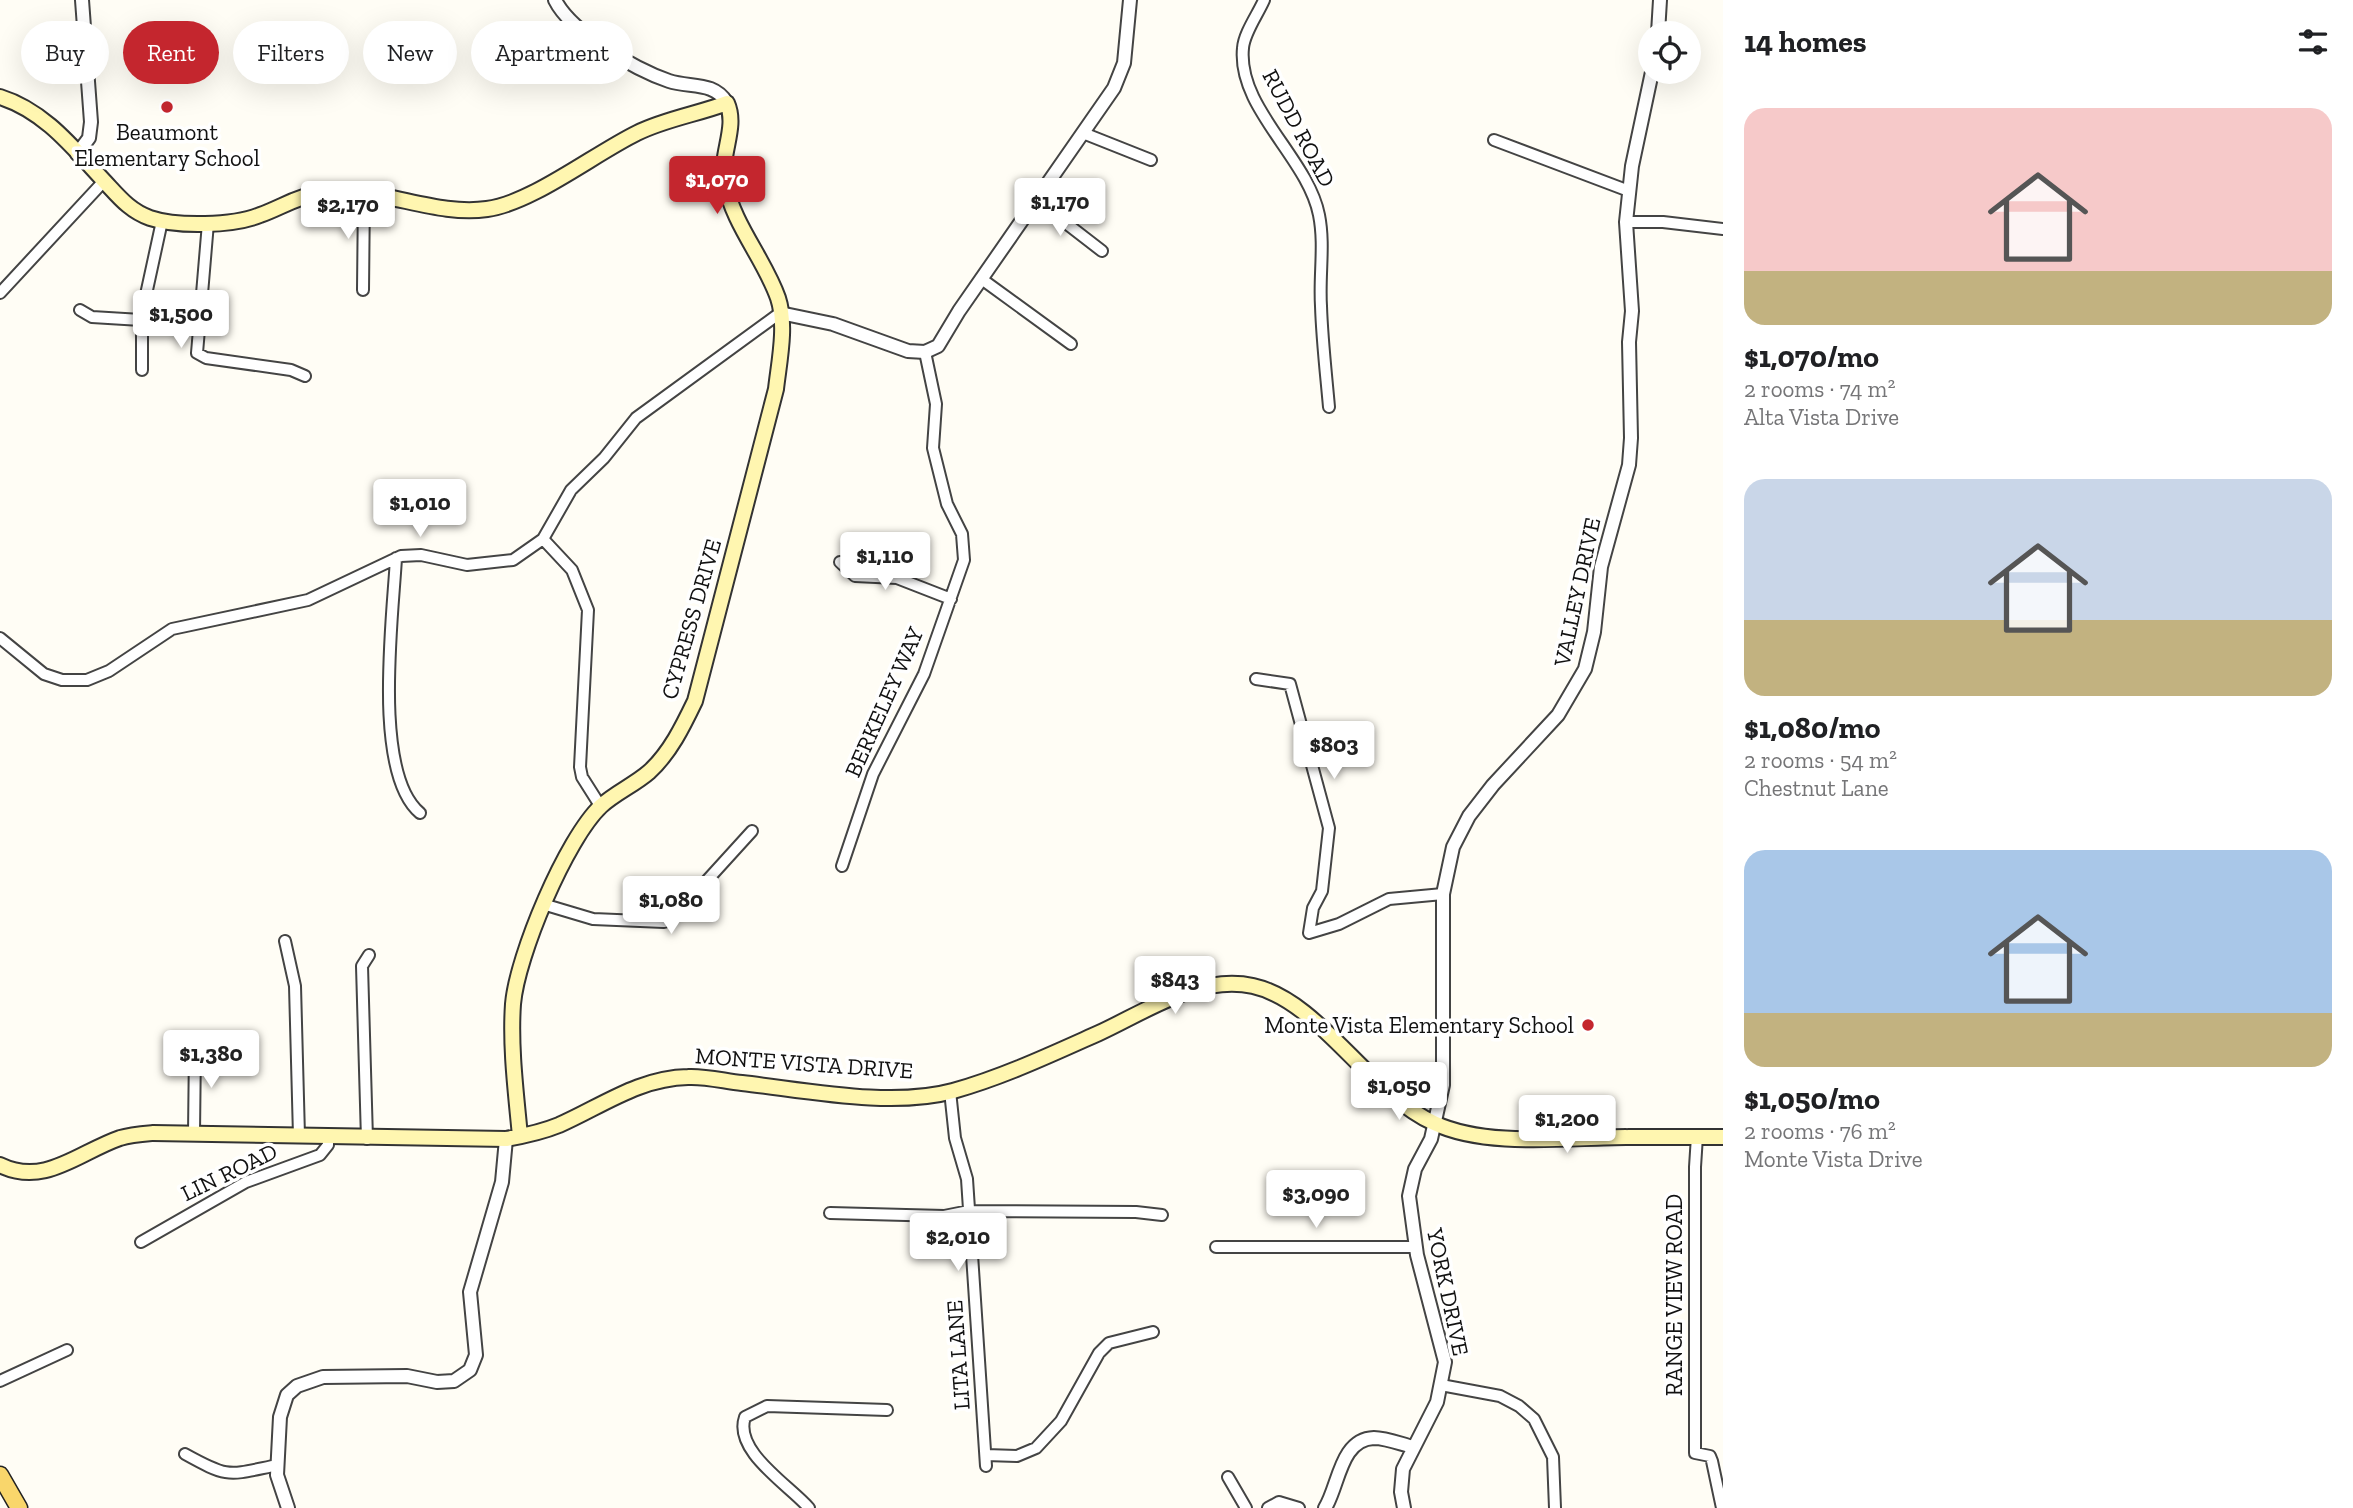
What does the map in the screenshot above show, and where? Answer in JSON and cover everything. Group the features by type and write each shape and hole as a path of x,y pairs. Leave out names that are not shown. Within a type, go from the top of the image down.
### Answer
{"main road":[{"path":"0,97 29,108 44,119 129,207 162,220 208,223 251,218 317,193 364,193 461,210 499,207 640,132 727,103 731,121 724,163 725,183 742,230 778,298 780,313"},
{"name":"CYPRESS DRIVE","path":"513,1138 513,1000 520,971 564,860 601,807 648,772 661,758 679,733 695,701 776,389 780,313"},
{"name":"MONTE VISTA DRIVE","path":"0,1165 19,1172 35,1172 68,1164 132,1135 194,1133 367,1139 513,1138 557,1126 624,1091 682,1077 879,1096 950,1091 1008,1071 1192,991 1235,984 1253,986 1281,997 1305,1015 1384,1092 1433,1123 1465,1134 1500,1138 1723,1137"},
{"path":"0,1475 19,1508"}],"street":[{"path":"77,154 89,138 91,122 82,0"},
{"path":"555,0 565,17 592,39 668,80 715,90 727,103"},
{"path":"0,638 44,674 62,680 87,680 115,667 172,629 308,600 396,558 421,555 467,565 497,564 525,554 543,539 571,490 613,449 636,418 780,313 833,324 908,351 925,352 938,346 959,311 1114,88 1124,63 1130,0"},
{"name":"RUDD ROAD","path":"1264,0 1243,46 1243,64 1253,96 1309,185 1319,212 1322,235 1321,304 1329,407"},
{"path":"1659,21 1660,0"},
{"name":"VALLEY DRIVE","path":"1433,1123 1443,1085 1443,894 1453,847 1469,816 1493,785 1558,715 1585,669 1594,632 1601,567 1609,528 1622,495 1630,452 1629,342 1632,300 1626,222 1629,191 1650,84"},
{"path":"1083,133 1151,160"},
{"path":"1494,140 1629,191"},
{"path":"0,293 104,181"},
{"path":"363,290 364,193"},
{"path":"1036,200 1102,251"},
{"path":"142,370 141,320 162,220"},
{"path":"1626,222 1663,222 1723,229"},
{"path":"208,223 197,353 205,358 290,370 304,376"},
{"path":"983,280 1071,344"},
{"path":"80,310 92,317 141,320"},
{"name":"BERKELEY WAY","path":"842,866 873,774 924,674 964,561 962,534 947,504 933,449 936,404 925,352"},
{"path":"543,539 572,570 588,610 580,767 582,777 601,807"},
{"path":"396,558 388,705 402,788 412,806 420,813"},
{"path":"840,562 855,576 897,578 951,599"},
{"path":"1256,679 1290,684 1329,828 1322,891 1313,908 1309,933 1339,924 1389,898 1443,894"},
{"path":"545,905 593,919 654,923 672,919 752,831"},
{"path":"285,941 295,986 299,1136"},
{"path":"367,1139 362,966 369,955"},
{"path":"194,1133 195,1047"},
{"name":"LITA LANE","path":"950,1091 956,1138 967,1179 986,1461 1017,1456 1036,1448 1061,1421 1099,1353 1109,1343 1153,1332"},
{"name":"YORK DRIVE","path":"1404,1508 1401,1492 1403,1469 1431,1419 1441,1385 1443,1348 1416,1247 1409,1196 1415,1170 1431,1139 1433,1123"},
{"name":"RANGE VIEW ROAD","path":"1697,1136 1695,1453 1710,1456 1722,1508"},
{"name":"LIN ROAD","path":"141,1242 246,1182 320,1155 328,1145 328,1138"},
{"name":"CYPRESS DRIVE","path":"288,1508 279,1488 280,1418 287,1395 297,1385 323,1377 407,1376 438,1382 454,1381 470,1370 476,1355 470,1292 513,1138"},
{"path":"830,1213 944,1216 969,1211 1136,1212 1162,1215"},
{"path":"1216,1247 1416,1247"},
{"path":"0,1381 67,1350"},
{"path":"1441,1385 1500,1396 1519,1406 1534,1419 1553,1457 1555,1508"},
{"path":"809,1508 753,1455 742,1434 744,1418 767,1406 887,1409"},
{"path":"1325,1508 1334,1493 1343,1461 1353,1447 1374,1438 1413,1447"},
{"path":"185,1454 219,1473 230,1475 278,1465"},
{"path":"1228,1478 1246,1508"},
{"path":"1268,1508 1286,1502 1299,1508"}],"place":[{"name":"Beaumont Elementary School","path":"167,107"},
{"name":"Monte Vista Elementary School","path":"1588,1025"}]}
